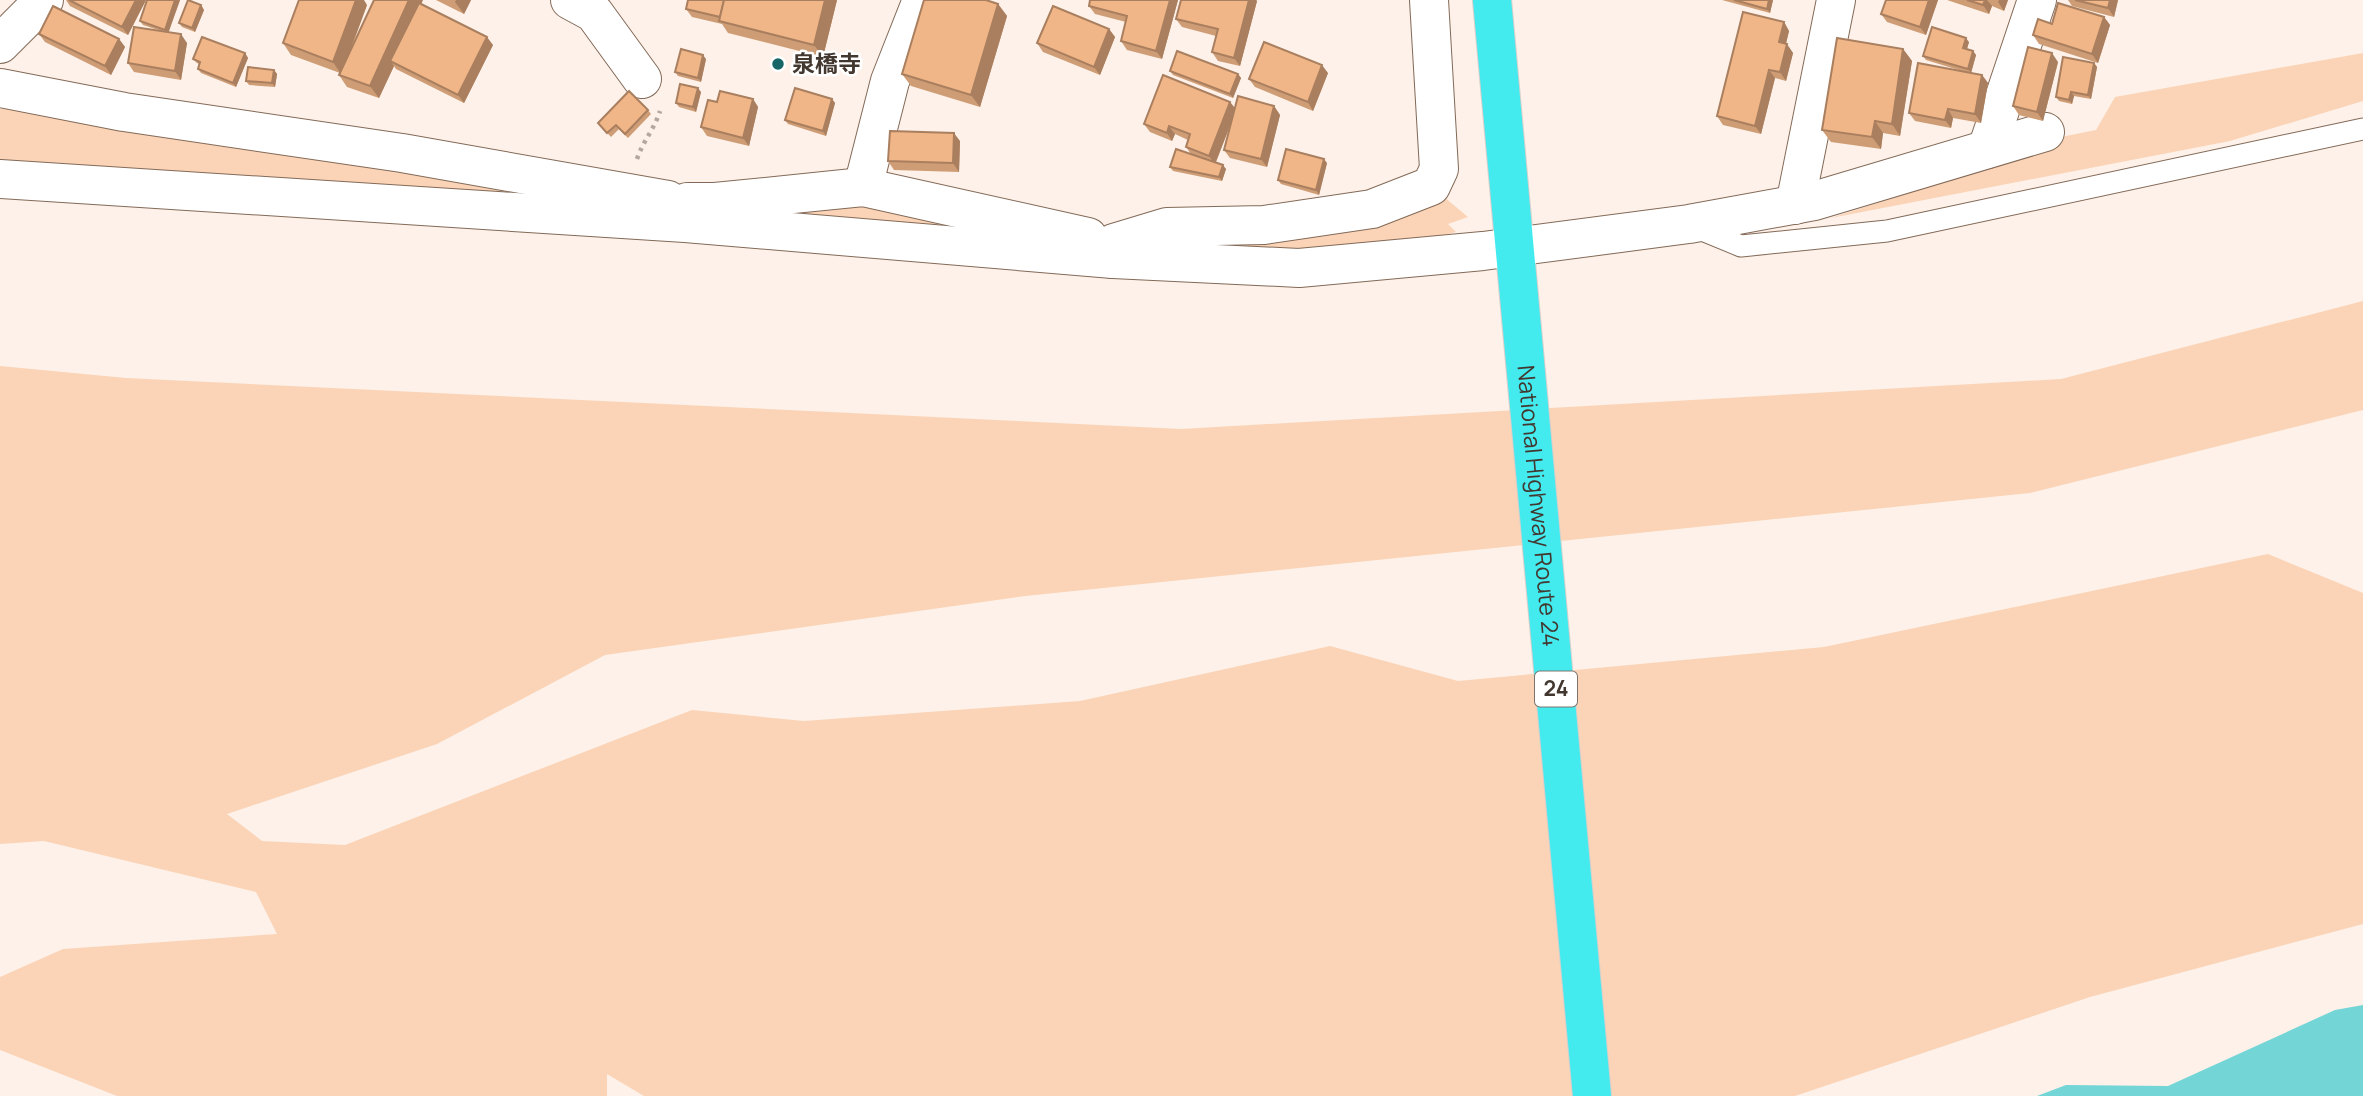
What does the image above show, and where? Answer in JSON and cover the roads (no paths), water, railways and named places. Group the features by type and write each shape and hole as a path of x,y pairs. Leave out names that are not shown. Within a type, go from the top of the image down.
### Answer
{"highway":[{"name":"National Highway Route 24","path":"1492,0 1520,282 1591,1096"}],"street":[{"path":"863,187 890,81 922,0"},
{"path":"0,88 124,112 402,153 626,193 686,213 715,202 863,187 1114,251 1167,227 1264,225 1372,209 1431,186 1439,169 1429,0"},
{"path":"1795,205 1836,0"},
{"path":"1987,149 2037,0"},
{"path":"0,44 34,3"},
{"path":"587,4 642,79"},
{"path":"0,179 686,213 1299,268 1483,251 1689,225 1795,205 2045,132"}],"lane":[{"path":"1689,225 1741,246 1887,231 2363,129"}],"water":[{"path":"2363,1005 2363,1096 2037,1096 2066,1085 2168,1086 2335,1010"}],"place":[{"name":"泉橋寺","path":"778,64"}]}
